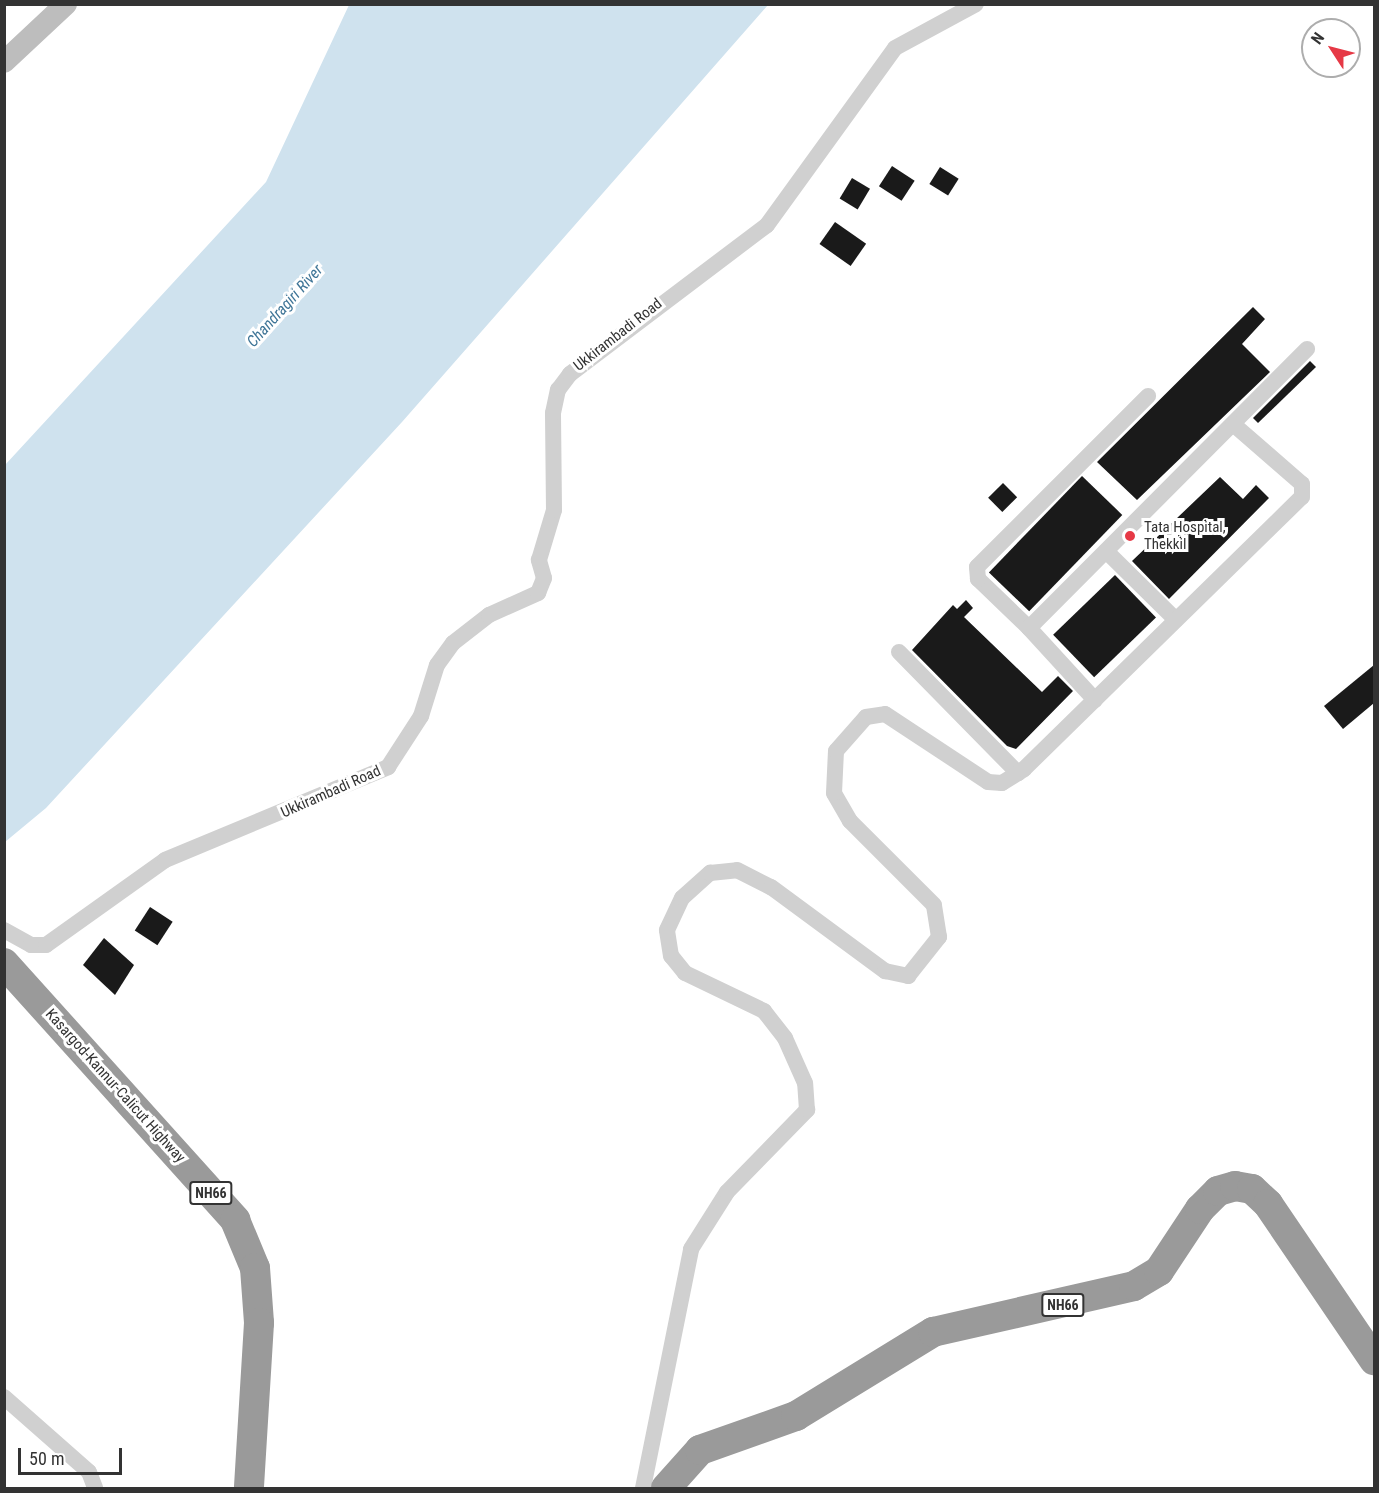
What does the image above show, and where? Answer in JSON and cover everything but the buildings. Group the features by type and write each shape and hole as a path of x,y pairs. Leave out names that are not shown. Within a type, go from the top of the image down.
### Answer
{"highway":[{"name":"Kasargod-Kannur-Calicut Highway","path":"4,963 235,1220 255,1268 259,1323 249,1488"},
{"name":"NH66","path":"666,1488 700,1450 796,1416 933,1332 1134,1286 1159,1270 1200,1209 1218,1191 1235,1186 1252,1190 1268,1204 1374,1360"}],"main road":[{"path":"4,62 66,4"}],"street":[{"name":"Ukkirambadi Road","path":"4,930 31,945 46,945 165,860 388,767 421,716 437,665 453,643 489,615 538,593 544,578 539,560 554,510 553,413 558,390 570,374 767,225 896,48 976,4"},
{"path":"1029,628 1307,349"},
{"path":"1095,700 1029,628 978,579 977,567 1148,396"},
{"path":"643,1488 691,1249 727,1192 807,1110 805,1083 785,1038 764,1011 685,973 671,956 667,930 682,898 710,873 737,870 771,887 885,971 908,976 939,937 934,905 850,821 834,793 836,751 866,717 885,714 988,782 1002,783 1018,773 1302,496 1302,484 1233,424"},
{"path":"1106,551 1176,620"},
{"path":"899,651 1018,773"},
{"path":"4,1397 89,1472 95,1488"}],"water":[{"name":"Chandragiri River","path":"349,5 768,5 402,422 46,808 5,842 5,465 266,182"}],"place":[{"name":"Tata Hospital, Thekkil","path":"1130,536"}]}
